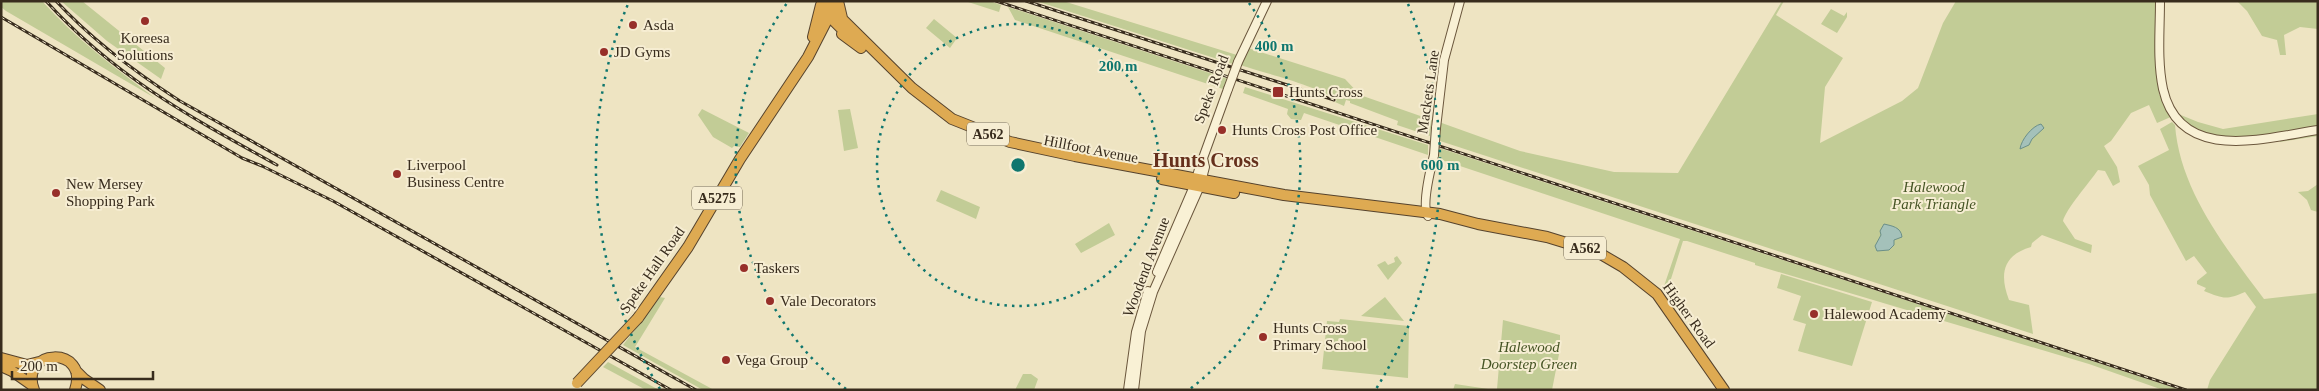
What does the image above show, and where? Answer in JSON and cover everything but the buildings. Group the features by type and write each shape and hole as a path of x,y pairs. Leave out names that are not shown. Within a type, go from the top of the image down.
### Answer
{"highway":[{"path":"838,1 842,18"},
{"name":"Hillfoot Avenue","path":"825,8 842,18 912,88 952,119 1010,142 1268,195 1428,216"},
{"name":"Hillfoot Avenue","path":"825,8 862,48 912,96 946,121 979,137 1046,156 1179,183 1198,182"},
{"name":"Speke Hall Road","path":"575,387 638,318 684,254 740,159 806,60 822,31 825,8"},
{"name":"Speke Hall Road","path":"806,60 825,8"},
{"path":"822,31 833,28 862,48"},
{"name":"Higher Road","path":"1428,216 1562,241 1600,253 1623,267 1658,294 1724,390"},
{"path":"1,358 27,365 57,356 71,363 84,379 100,390"},
{"path":"33,388 32,373 39,362"},
{"path":"1,366 12,371 33,388"},
{"path":"76,370 78,384 76,390"}],"street":[{"name":"Speke Road","path":"1198,182 1200,166 1203,163 1211,132 1238,62 1267,1"},
{"name":"Mackets Lane","path":"1428,216 1444,60 1460,1"},
{"path":"2160,1 2160,60 2163,90 2171,110 2186,127 2209,139 2228,142 2318,130"},
{"name":"Woodend Avenue","path":"1128,390 1133,345 1140,315 1183,210 1198,182"},
{"name":"Woodend Avenue","path":"1134,390 1141,331 1153,292 1198,182"},
{"path":"1179,183 1185,192 1183,210"}],"green space":[{"path":"1,1 42,1 82,40 155,98 6,11 1,7"},
{"path":"61,1 82,1 165,68 161,79 107,41"},
{"path":"965,1 990,1 1001,5 999,12"},
{"path":"1036,1 1063,1 1237,55 1233,64"},
{"name":"Halewood Park Triangle","path":"1782,1 1784,1 1776,15 1843,58 1825,87 1820,143 1902,101 1918,88 1943,23 1956,1 2159,1 2159,94 2173,116 2157,123 2149,105 2131,113 2111,141 2104,146 2117,167 2120,182 2113,186 2105,171 2098,170 2073,203 2063,221 2075,239 2092,245 2091,253 2042,235 2032,243 2031,247 2014,255 2009,260 2004,274 2006,291 2009,300 2029,305 2033,334 1437,140 1439,122 1520,151 1614,172 1678,173"},
{"path":"2237,1 2318,1 2318,29 2300,27 2284,35 2286,55 2280,55 2277,40 2262,36 2247,11"},
{"path":"1008,7 1228,79 1223,89 1015,20"},
{"path":"1831,9 1844,16 1847,12 1847,17 1837,33 1821,24"},
{"path":"934,19 957,38 950,48 926,28"},
{"path":"1248,48 1345,79 1360,95 1432,120 1430,136 1397,125 1398,121 1350,103 1350,101 1346,100 1344,106 1335,102 1337,100 1317,90 1240,65"},
{"path":"1245,87 1428,145 1428,155 1304,113 1301,120 1291,119 1287,114 1288,109 1243,93"},
{"path":"702,109 749,133 740,147 734,146 732,148 713,137 698,115"},
{"path":"850,109 858,148 844,151 838,110"},
{"path":"2171,111 2198,122 2223,129 2318,114 2318,136 2280,142 2279,136 2246,141 2193,132"},
{"path":"2172,122 2175,125 2179,149 2195,196 2220,239 2264,299 2318,293 2318,390 2207,390 2210,380 2256,307 2245,292 2229,297 2221,297 2204,291 2206,288 2197,284 2197,281 2207,273 2194,256 2186,261 2150,195 2149,185 2138,166 2169,150 2160,129"},
{"path":"1436,147 2181,390 2163,390 2089,364 1755,265 1755,263 1687,241 1683,241 1670,282 1662,292 1680,239 1436,158"},
{"path":"2318,184 2318,212 2311,210 2307,200 2298,192 2308,191"},
{"path":"941,190 980,207 976,219 936,201"},
{"path":"1109,223 1115,235 1081,253 1075,244"},
{"path":"1397,256 1402,263 1388,280 1377,265 1385,261 1388,265 1395,262 1394,258"},
{"path":"1781,274 1872,302 1852,366 1798,351 1806,324 1793,320 1801,296 1777,288"},
{"path":"660,297 665,298 635,347 714,390 703,390 623,345"},
{"path":"1385,297 1404,321 1361,316"},
{"path":"1340,319 1409,326 1408,378 1322,369 1327,321 1339,322"},
{"name":"Halewood Doorstep Green","path":"1503,320 1560,335 1560,349 1552,390 1495,390 1497,389"},
{"path":"608,362 659,390 646,390 603,367"},
{"path":"1023,374 1031,374 1038,379 1034,390 1015,390"},
{"path":"1455,384 1495,390 1453,390"}],"water":[{"path":"2041,124 2044,128 2032,139 2029,145 2020,149 2027,134 2034,127"},
{"path":"1884,224 1898,229 1902,237 1894,240 1894,245 1889,250 1877,251 1875,246"}],"railway":[{"path":"46,1 99,52 154,93 214,130 277,165"},
{"path":"56,1 70,16 115,55 180,101 696,390"},
{"path":"996,1 2186,390"},
{"path":"1026,1 1334,100"},
{"path":"1,17 242,158 333,201 671,390"}],"place":[{"name":"Koreesa Solutions","path":"145,21"},
{"name":"Asda","path":"633,25"},
{"name":"JD Gyms","path":"604,52"},
{"name":"Hunts Cross","path":"1278,92"},
{"name":"Hunts Cross Post Office","path":"1222,130"},
{"name":"Liverpool Business Centre","path":"397,174"},
{"name":"New Mersey Shopping Park","path":"56,193"},
{"name":"Taskers","path":"744,268"},
{"name":"Vale Decorators","path":"770,301"},
{"name":"Halewood Academy","path":"1814,314"},
{"name":"Hunts Cross Primary School","path":"1263,337"},
{"name":"Vega Group","path":"726,360"}],"district":[{"name":"Hunts Cross","path":"1206,160"}]}
